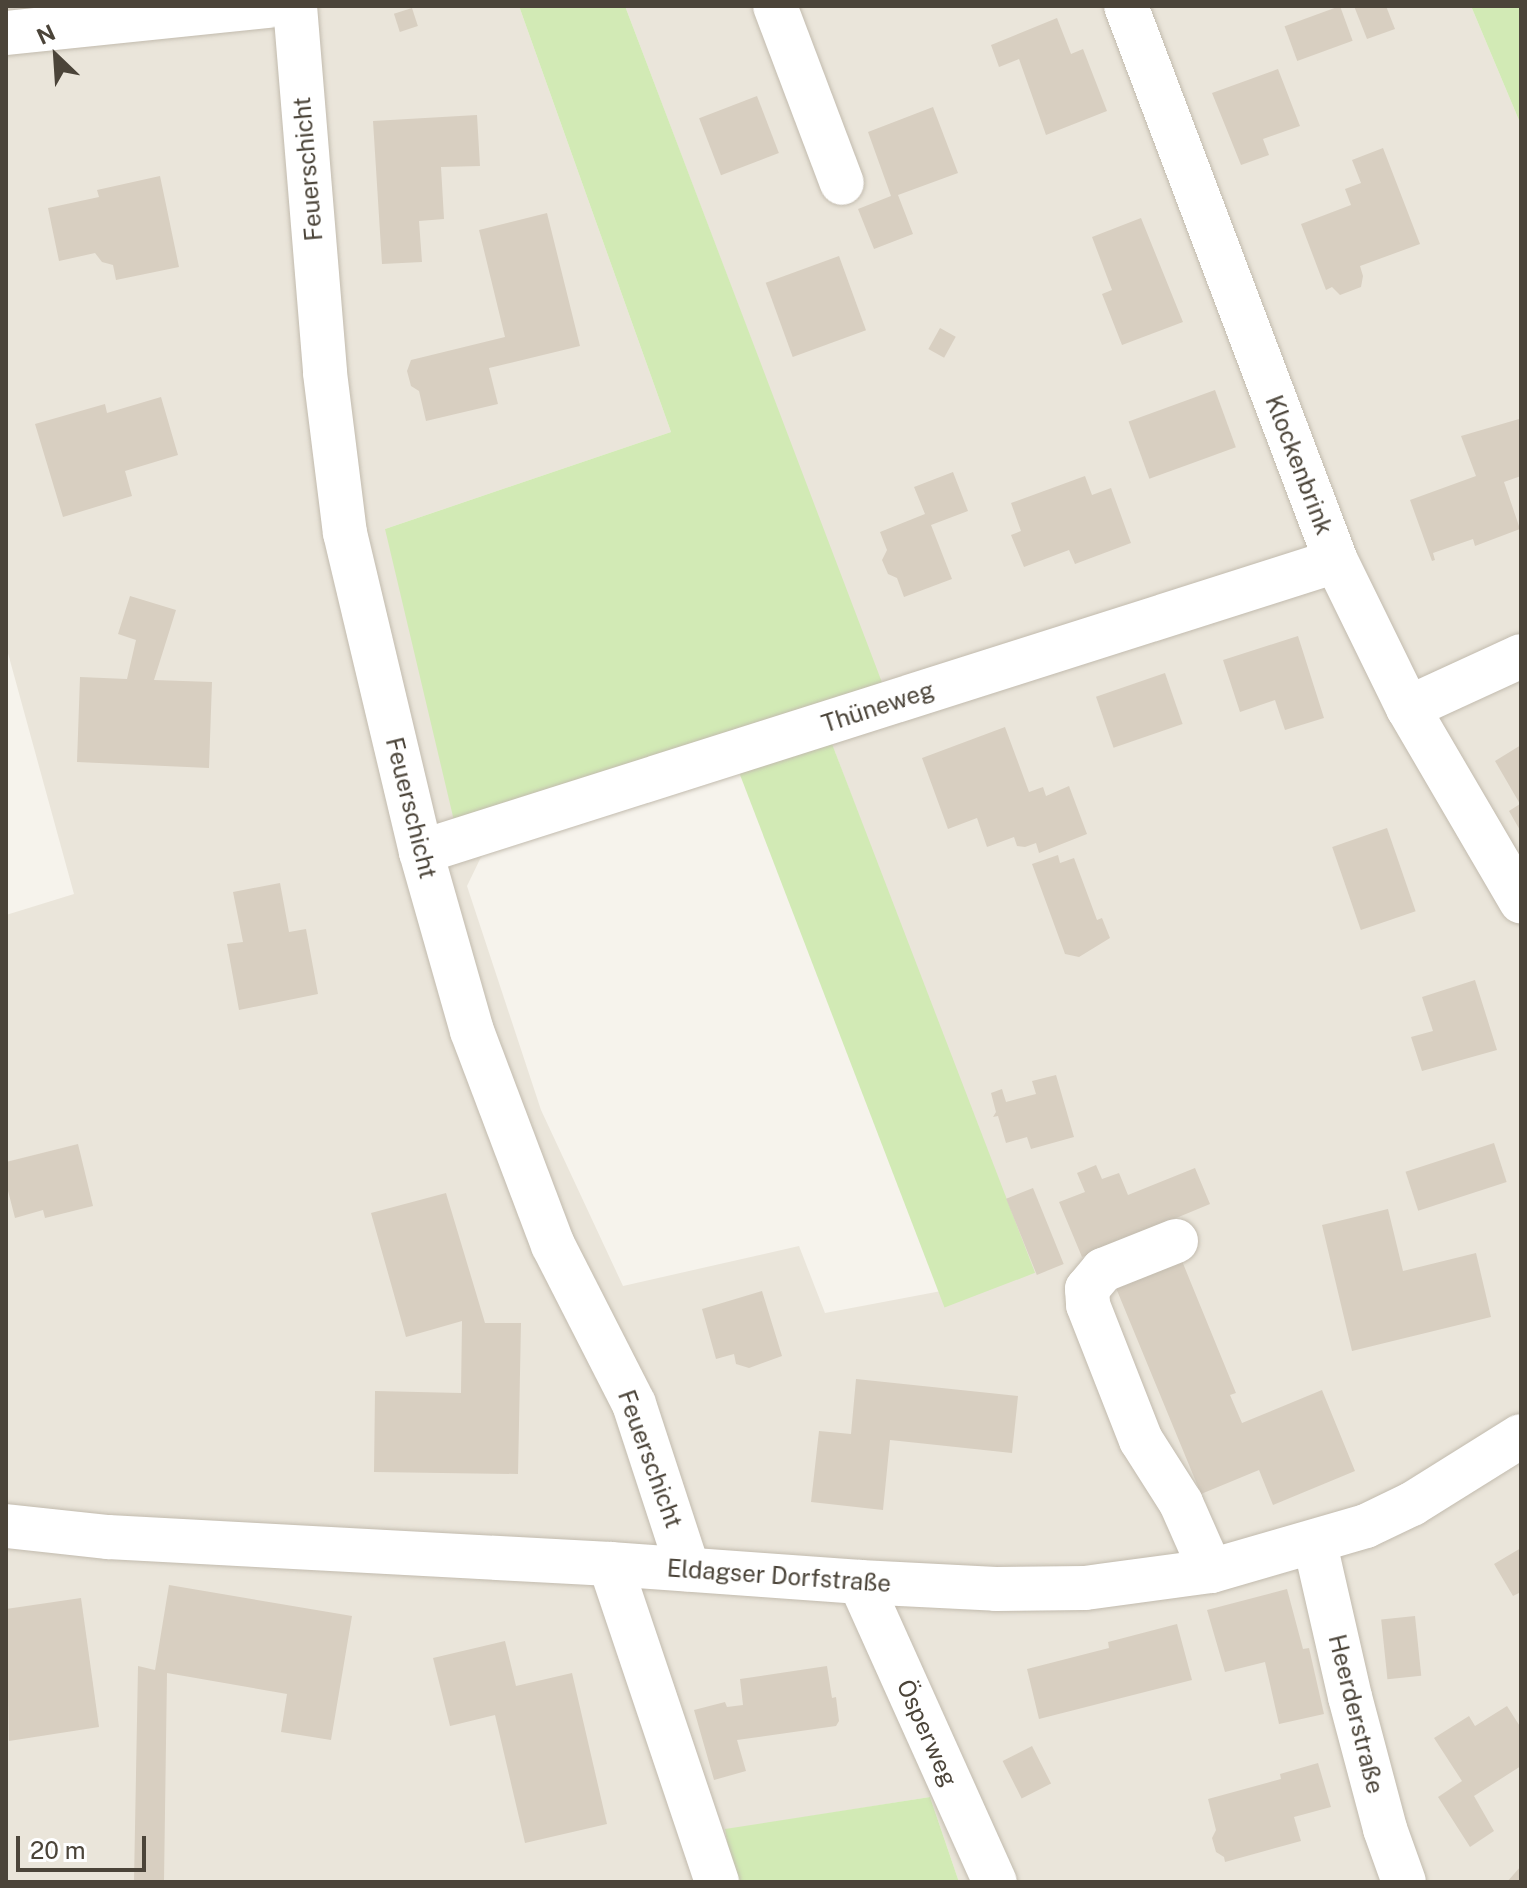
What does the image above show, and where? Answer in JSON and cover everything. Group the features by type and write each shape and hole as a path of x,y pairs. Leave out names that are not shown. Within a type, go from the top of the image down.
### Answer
{"street":[{"path":"6,33 269,6"},
{"name":"Feuerschicht","path":"295,6 325,373 345,533 421,852 477,1045 553,1245 634,1404 688,1569"},
{"path":"775,6 842,183"},
{"name":"Klockenbrink","path":"1126,6 1336,561 1408,708 1521,901"},
{"name":"Thüneweg","path":"421,852 1336,561"},
{"path":"1408,708 1521,656"},
{"path":"1176,1241 1103,1270 1087,1289 1088,1305 1141,1440 1181,1503 1211,1571"},
{"name":"Eldagser Dorfstraße","path":"6,1526 136,1539 610,1564 860,1582 996,1589 1085,1588 1211,1571 1315,1544 1366,1526 1412,1504 1521,1436"},
{"name":"Heerderstraße","path":"1315,1544 1350,1697 1385,1829 1404,1882"},
{"path":"610,1564 717,1882"},
{"name":"Ösperweg","path":"860,1582 995,1882"}],"shaded area":[{"path":"6,6 519,6 671,432 385,529 885,693 625,6 1471,6 1521,125 1521,1882 959,1882 930,1797 725,1830 733,1882 6,1882 6,915 74,894 6,646","holes":["829,736 1031,1274 825,1313 799,1246 623,1286 541,1110 467,886 482,855"]}],"green space":[{"path":"519,6 625,6 886,693 455,825 385,529 671,432"},
{"path":"1471,6 1521,6 1521,125"},
{"path":"829,736 1035,1273 945,1308 738,771"},
{"path":"930,1797 959,1882 733,1882 725,1829"}],"building":[{"path":"1340,6 1353,41 1297,61 1285,26"},
{"path":"1354,6 1386,6 1395,29 1367,39"},
{"path":"412,8 418,26 400,32 394,14"},
{"path":"1057,18 1071,54 1083,49 1107,111 1046,135 1019,59 999,67 991,45"},
{"path":"1278,69 1300,126 1263,139 1269,155 1241,165 1212,93"},
{"path":"757,96 779,153 721,175 699,118"},
{"path":"933,107 958,173 898,195 913,234 874,249 858,209 891,196 868,132"},
{"path":"477,115 480,166 441,167 444,219 419,221 422,262 382,264 373,121"},
{"path":"1383,148 1420,244 1360,266 1363,276 1361,287 1340,295 1332,287 1326,290 1301,224 1351,205 1345,189 1361,183 1352,160"},
{"path":"160,176 179,267 116,280 113,265 102,262 95,253 59,261 48,208 99,197 97,190"},
{"path":"547,213 580,346 489,368 498,404 426,421 419,391 411,386 407,371 411,360 505,337 479,230"},
{"path":"1141,218 1183,322 1122,345 1102,294 1112,290 1092,237"},
{"path":"839,256 866,330 793,357 766,283"},
{"path":"940,328 956,337 944,358 928,349"},
{"path":"1215,390 1236,447 1149,479 1129,421"},
{"path":"161,397 178,455 125,471 132,496 63,517 35,424 105,404 107,413"},
{"path":"1519,419 1521,476 1504,482 1520,529 1475,546 1473,539 1433,553 1435,560 1432,561 1410,500 1476,476 1461,436"},
{"path":"953,472 968,511 931,525 952,579 904,597 897,578 888,574 882,560 887,550 880,532 925,514 914,487"},
{"path":"1085,476 1092,495 1111,488 1131,543 1075,564 1069,550 1024,567 1011,535 1021,531 1011,503"},
{"path":"130,596 176,610 154,680 212,682 209,768 77,762 80,677 127,679 136,640 118,634"},
{"path":"1298,636 1324,718 1285,730 1275,700 1240,712 1223,660"},
{"path":"1165,673 1183,724 1114,748 1096,697"},
{"path":"1005,727 1029,792 1043,787 1046,796 1069,786 1087,834 1039,853 1036,843 1017,846 1014,837 987,847 977,818 948,829 922,758"},
{"path":"1521,745 1521,832 1509,811 1520,804 1495,761"},
{"path":"1387,828 1416,911 1361,930 1332,847"},
{"path":"1058,855 1060,863 1074,858 1097,920 1102,918 1110,938 1079,957 1065,954 1032,864"},
{"path":"280,883 289,932 306,929 318,994 239,1010 227,944 243,942 233,892"},
{"path":"1475,980 1497,1050 1422,1071 1411,1037 1433,1031 1422,997"},
{"path":"1056,1075 1074,1137 1031,1149 1027,1137 1006,1143 998,1116 993,1117 996,1112 991,1093 1002,1089 1006,1102 1036,1094 1032,1081"},
{"path":"1494,1143 1507,1182 1418,1211 1406,1172"},
{"path":"78,1144 93,1206 45,1218 43,1210 15,1218 6,1183 6,1162"},
{"path":"1096,1165 1102,1179 1119,1173 1128,1195 1195,1168 1210,1204 1082,1257 1059,1202 1085,1192 1077,1173"},
{"path":"1033,1188 1064,1264 1037,1275 1006,1199"},
{"path":"446,1193 485,1323 521,1323 518,1474 374,1472 375,1391 461,1393 462,1321 406,1337 371,1213"},
{"path":"1388,1209 1403,1271 1476,1253 1491,1317 1352,1351 1322,1225"},
{"path":"1182,1261 1236,1393 1230,1395 1242,1423 1322,1390 1355,1471 1273,1505 1259,1470 1201,1494 1116,1288"},
{"path":"762,1291 782,1356 749,1368 736,1364 734,1354 716,1359 702,1309"},
{"path":"856,1379 1018,1396 1012,1453 890,1440 883,1510 811,1502 819,1431 851,1434"},
{"path":"1521,1548 1521,1592 1513,1596 1494,1564"},
{"path":"169,1585 352,1616 331,1740 281,1732 287,1694 167,1673 164,1882 134,1882 138,1666 155,1670"},
{"path":"1287,1589 1303,1649 1309,1648 1324,1714 1279,1724 1265,1662 1225,1672 1207,1610"},
{"path":"81,1598 99,1727 9,1741 6,1609"},
{"path":"1415,1616 1421,1676 1387,1679 1381,1620"},
{"path":"1177,1624 1192,1680 1039,1719 1027,1669 1109,1648 1108,1642"},
{"path":"505,1641 516,1686 572,1673 607,1824 525,1843 495,1715 450,1726 433,1658"},
{"path":"827,1666 832,1698 836,1697 839,1721 836,1726 737,1740 746,1771 714,1780 694,1710 725,1702 727,1707 743,1705 740,1679"},
{"path":"1507,1706 1521,1728 1521,1766 1474,1796 1494,1831 1470,1847 1438,1797 1462,1781 1434,1738 1469,1716 1475,1726"},
{"path":"1032,1746 1051,1783 1022,1798 1003,1761"},
{"path":"1318,1763 1331,1807 1294,1817 1301,1841 1225,1862 1224,1857 1216,1852 1212,1838 1216,1830 1208,1799 1281,1779 1280,1774"},
{"path":"1521,1866 1521,1882 1507,1882"}]}
